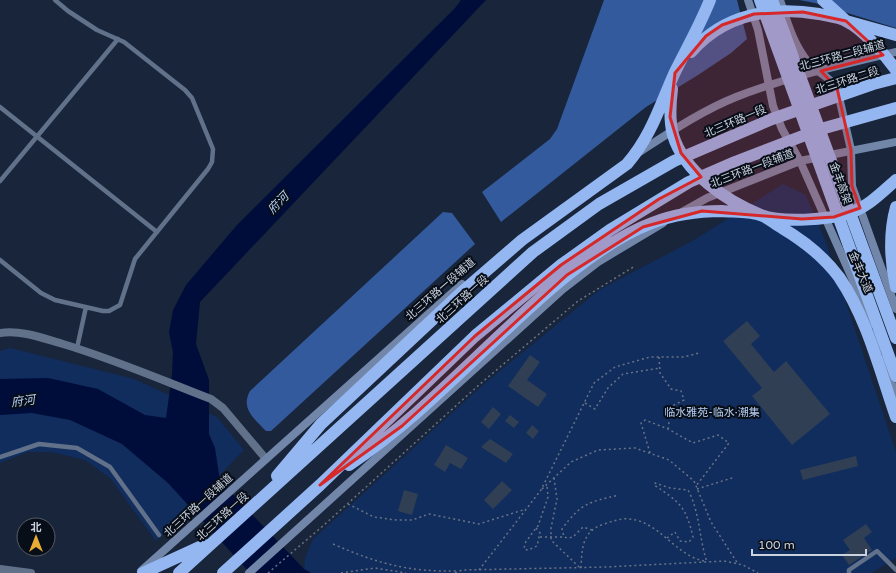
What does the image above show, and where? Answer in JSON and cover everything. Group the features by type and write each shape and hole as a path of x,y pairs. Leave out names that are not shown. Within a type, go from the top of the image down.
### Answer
{"highway":[{"path":"251,508 321,424 446,308 522,240 627,164 638,151 652,128 675,73 701,23 710,0"},
{"name":"金丰高架","path":"760,0 896,376"},
{"name":"金丰高架","path":"772,0 896,338"},
{"path":"823,0 878,48 896,70"},
{"path":"896,35 846,21 803,12 775,11 754,14 722,26 706,36 675,73 670,117 673,135 681,153 697,173 711,185 736,202 762,215 816,252 839,278 858,313 896,417"},
{"name":"北三环路二段","path":"805,107 873,84 896,78"},
{"name":"北三环路一段","path":"179,573 533,252 599,204 674,161 772,119 805,107"},
{"path":"228,569 320,485 475,336 561,265 610,230 658,199 689,182 735,162 814,131 896,108"},
{"path":"320,485 383,441 535,302 567,275 633,232 653,223 686,213 734,212 802,219 834,217 863,206 880,196 896,180"},
{"path":"896,207 891,250 893,274 896,287"},
{"path":"143,573 214,541"}],"main road":[{"name":"金丰大道","path":"748,0 758,30 768,86 782,129 800,161 855,285 896,395"},
{"path":"780,0 796,45 809,63 821,71 837,88 851,150 852,186 896,309"},
{"name":"北三环路二段辅道","path":"794,79 896,52"},
{"name":"北三环路一段辅道","path":"138,573 449,295 507,246 572,198 659,139 705,112 736,97 794,79"},
{"path":"851,150 896,142"},
{"name":"北三环路一段辅道","path":"249,573 563,289 598,262 707,198 800,161 851,150"}],"street":[{"path":"0,333 20,333 77,348 102,356 162,381 211,399 223,408 266,459"},
{"path":"0,569 31,573"}],"lane":[{"path":"0,260 45,296 86,307 109,311 120,305 135,259 208,169 212,162 213,149 192,98 185,90 140,53 118,39 87,24 55,0"},
{"path":"0,181 118,39"},
{"path":"0,108 157,232"},
{"path":"77,348 86,307"},
{"path":"0,457 39,444 77,448 110,467 159,535"},
{"path":"850,573 849,570 877,551 896,570"}],"path":[{"path":"268,573 348,504 480,384 572,306 635,266"},
{"path":"479,570 541,490 594,383 615,367 650,357 684,357 699,353"},
{"path":"659,357 660,373 671,389 680,391 684,400 672,406 668,429"},
{"path":"584,403 595,409 608,388 623,374 660,368"},
{"path":"650,453 641,424 645,420 668,429 693,443 718,435 729,443 696,486"},
{"path":"541,490 571,462 598,450 635,448 669,460 694,481 711,522 738,564"},
{"path":"697,489 735,477"},
{"path":"554,478 557,499 551,528 552,540 581,568"},
{"path":"667,538 675,532 680,541 689,542 693,537 688,516 676,500 654,486 655,484 670,488 688,490 698,521 701,546 707,562"},
{"path":"536,528 541,537 537,546 528,550 524,549 525,543 536,528 548,497 547,485"},
{"path":"564,537 562,529 574,512 591,501 619,495"},
{"path":"348,504 374,517 396,520 412,520 429,514 479,524 526,510"},
{"path":"581,568 582,549 585,536 597,526 621,519 634,519 659,531 676,547 697,560 707,562"},
{"path":"541,537 573,537 583,526 592,530"},
{"path":"333,544 369,560 398,567 434,571 581,568 724,561 738,564 758,573"},
{"path":"341,573 375,568 406,573"},
{"path":"454,573 462,570"}],"highlighted area":[{"path":"803,12 846,21 883,55 821,71 837,88 851,150 852,186 860,208 834,217 802,219 702,211 643,227 567,275 402,426 320,485 475,336 561,265 659,199 701,177 681,153 670,117 675,73 706,36 722,25 754,14"}],"green space":[{"name":"临水雅苑-临水·潮集","path":"783,184 806,195 825,240 896,452 896,558 872,573 311,573 304,569 305,558 313,539 485,383 599,290 694,240"},
{"path":"10,348 134,379 217,417 244,450 156,541 110,478 85,460 51,452 28,452 0,463 0,351"}],"shaded area":[{"path":"604,0 737,0 747,39 731,53 646,107 501,222 482,192 550,139 557,129"},
{"path":"799,0 896,0 896,28 815,3"},
{"path":"443,212 452,213 475,244 271,431 266,431 253,418 248,408 247,397 250,391"}],"water":[{"name":"府河","path":"461,0 486,0 200,302 196,344 209,380 209,434 215,448 220,481 304,569 311,573 250,573 168,483 122,444 70,420 32,413 0,415 0,379 48,378 98,389 145,415 166,418 172,375 173,352 169,332 173,310 186,285 237,225 455,8"}],"building":[{"path":"747,321 760,336 751,344 774,372 786,361 830,414 792,445 752,396 762,388 723,341"},
{"path":"530,355 540,362 527,380 547,394 538,407 508,386"},
{"path":"493,407 501,414 489,429 481,422"},
{"path":"510,415 519,422 514,428 505,421"},
{"path":"532,425 539,431 533,439 526,433"},
{"path":"490,439 513,454 506,463 481,447"},
{"path":"446,445 468,458 461,469 450,463 445,472 434,465"},
{"path":"856,456 858,466 803,480 800,470"},
{"path":"502,481 512,490 493,509 484,500"},
{"path":"404,490 418,494 412,515 398,511"},
{"path":"866,524 872,532 864,538 872,550 849,565 842,555 850,550 843,540"}]}
